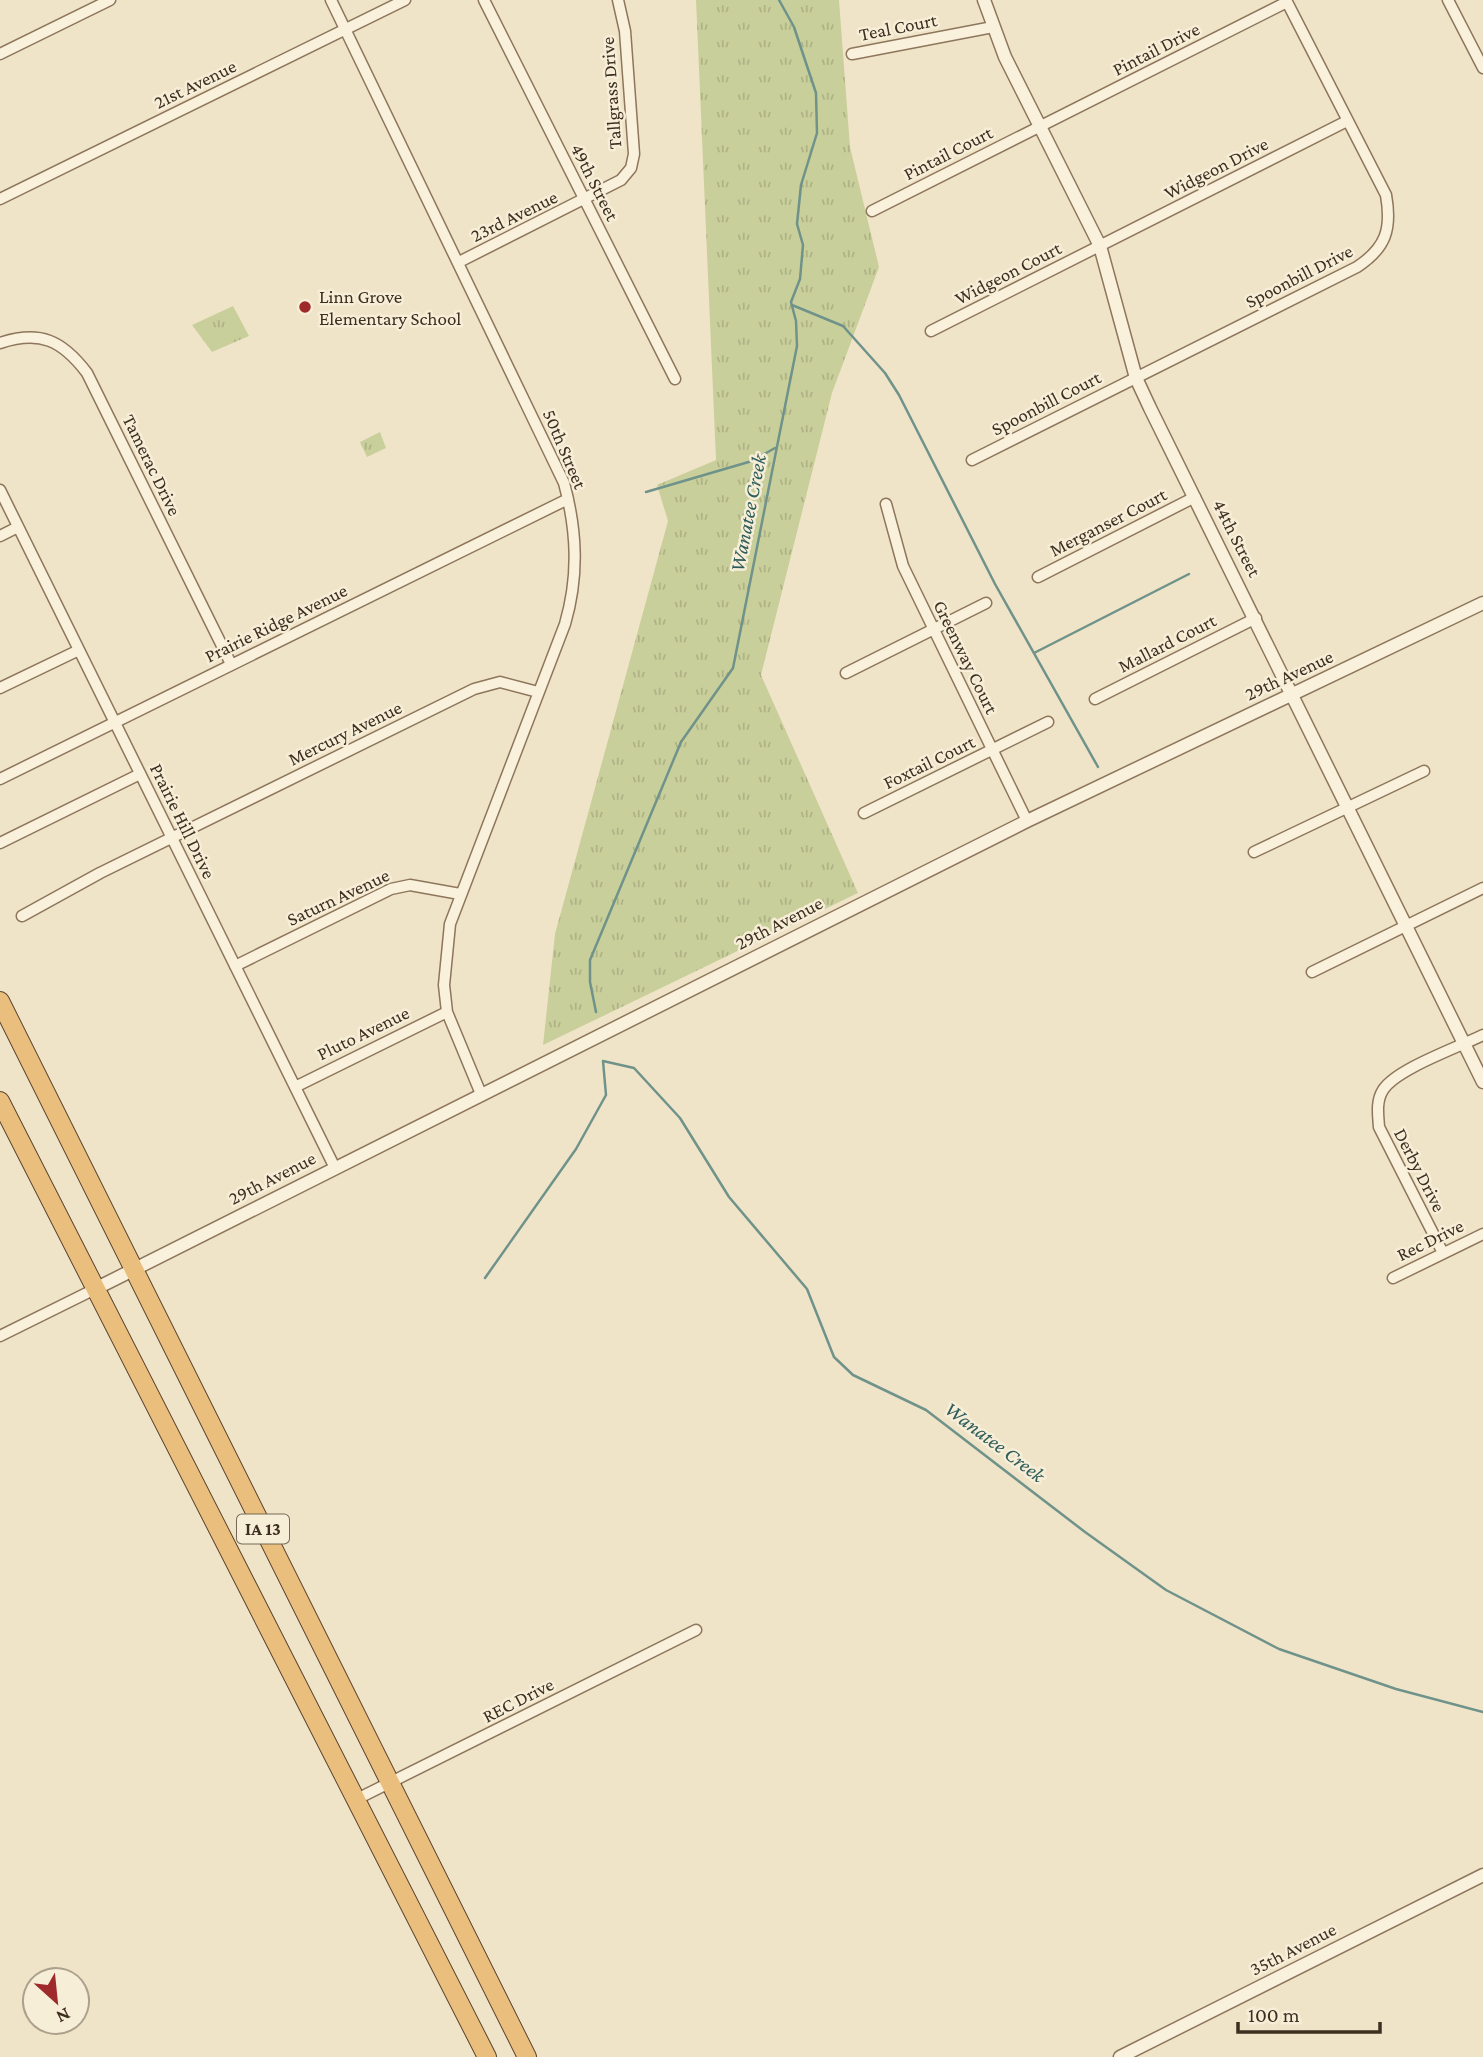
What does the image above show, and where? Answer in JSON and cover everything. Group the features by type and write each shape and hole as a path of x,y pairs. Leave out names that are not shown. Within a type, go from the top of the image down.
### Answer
{"highway":[{"name":"IA 13","path":"0,1001 527,2057"},
{"name":"IA 13","path":"0,1101 487,2057"}],"street":[{"path":"0,54 110,0"},
{"name":"50th Street","path":"331,0 543,438 568,499 575,541 573,595 450,924 444,985 447,1012 481,1094"},
{"name":"21st Avenue","path":"0,199 405,0"},
{"name":"49th Street","path":"484,0 675,379"},
{"name":"Tallgrass Drive","path":"585,201 621,180 631,168 634,154 625,31 618,0"},
{"name":"44th Street","path":"984,0 993,27 1100,246 1136,378 1483,1082"},
{"path":"1449,0 1483,68"},
{"name":"Spoonbill Drive","path":"1136,378 1357,267 1376,255 1384,238 1390,215 1385,195 1287,1"},
{"name":"Pintail Drive","path":"1040,126 1287,1"},
{"name":"Teal Court","path":"852,54 993,27"},
{"name":"Widgeon Drive","path":"1100,246 1347,121"},
{"name":"Pintail Court","path":"872,211 1040,126"},
{"name":"23rd Avenue","path":"459,262 585,201"},
{"name":"Widgeon Court","path":"931,331 1100,246"},
{"name":"Tamerac Drive","path":"0,343 16,338 38,337 59,343 75,356 87,373 231,664"},
{"name":"Spoonbill Court","path":"972,460 1136,378"},
{"name":"Prairie Hill Drive","path":"0,490 335,1168"},
{"name":"Merganser Court","path":"1038,578 1195,497"},
{"name":"Prairie Ridge Avenue","path":"0,779 568,499"},
{"name":"Greenway Court","path":"886,504 903,566 1027,821"},
{"path":"0,536 18,527"},
{"path":"846,673 986,603"},
{"name":"29th Avenue","path":"97,1288 1027,821 1483,603"},
{"name":"Mallard Court","path":"1095,699 1256,618"},
{"path":"0,688 79,650"},
{"name":"Mercury Avenue","path":"22,916 172,838 474,689 500,682 538,692"},
{"name":"Foxtail Court","path":"864,813 1048,722"},
{"path":"1254,852 1424,771"},
{"path":"0,843 140,774"},
{"name":"Saturn Avenue","path":"235,966 391,889 410,885 460,894"},
{"path":"1312,972 1483,888"},
{"name":"Pluto Avenue","path":"295,1087 447,1012"},
{"name":"Derby Drive","path":"1443,1253 1379,1127 1378,1104 1384,1088 1400,1075 1483,1035"},
{"name":"Rec Drive","path":"1393,1278 1483,1234"},
{"path":"0,1336 97,1288"},
{"name":"REC Drive","path":"355,1800 696,1630"},
{"name":"35th Avenue","path":"1120,2057 1483,1875"}],"green space":[{"path":"696,0 839,0 850,147 879,267 832,393 761,675 858,893 543,1045 555,934 668,521 657,485 716,460"},
{"path":"233,306 249,336 212,352 192,325"},
{"path":"380,432 386,448 367,457 360,442"}],"waterway":[{"name":"Wanatee Creek","path":"596,1012 590,982 590,960 681,742 733,668 797,346 796,321 791,302 800,279 803,245 797,224 801,185 817,133 816,93 794,27 779,0"},
{"path":"792,305 843,326 885,373 899,395 995,584 1098,767"},
{"path":"646,492 752,461 775,448"},
{"path":"1034,653 1189,574"},
{"name":"Wanatee Creek","path":"485,1278 576,1149 606,1095 603,1061 634,1068 680,1118 729,1197 807,1289 834,1357 853,1375 926,1410 1085,1532 1166,1590 1279,1649 1396,1689 1483,1712"}],"place":[{"name":"Linn Grove Elementary School","path":"305,307"}]}
